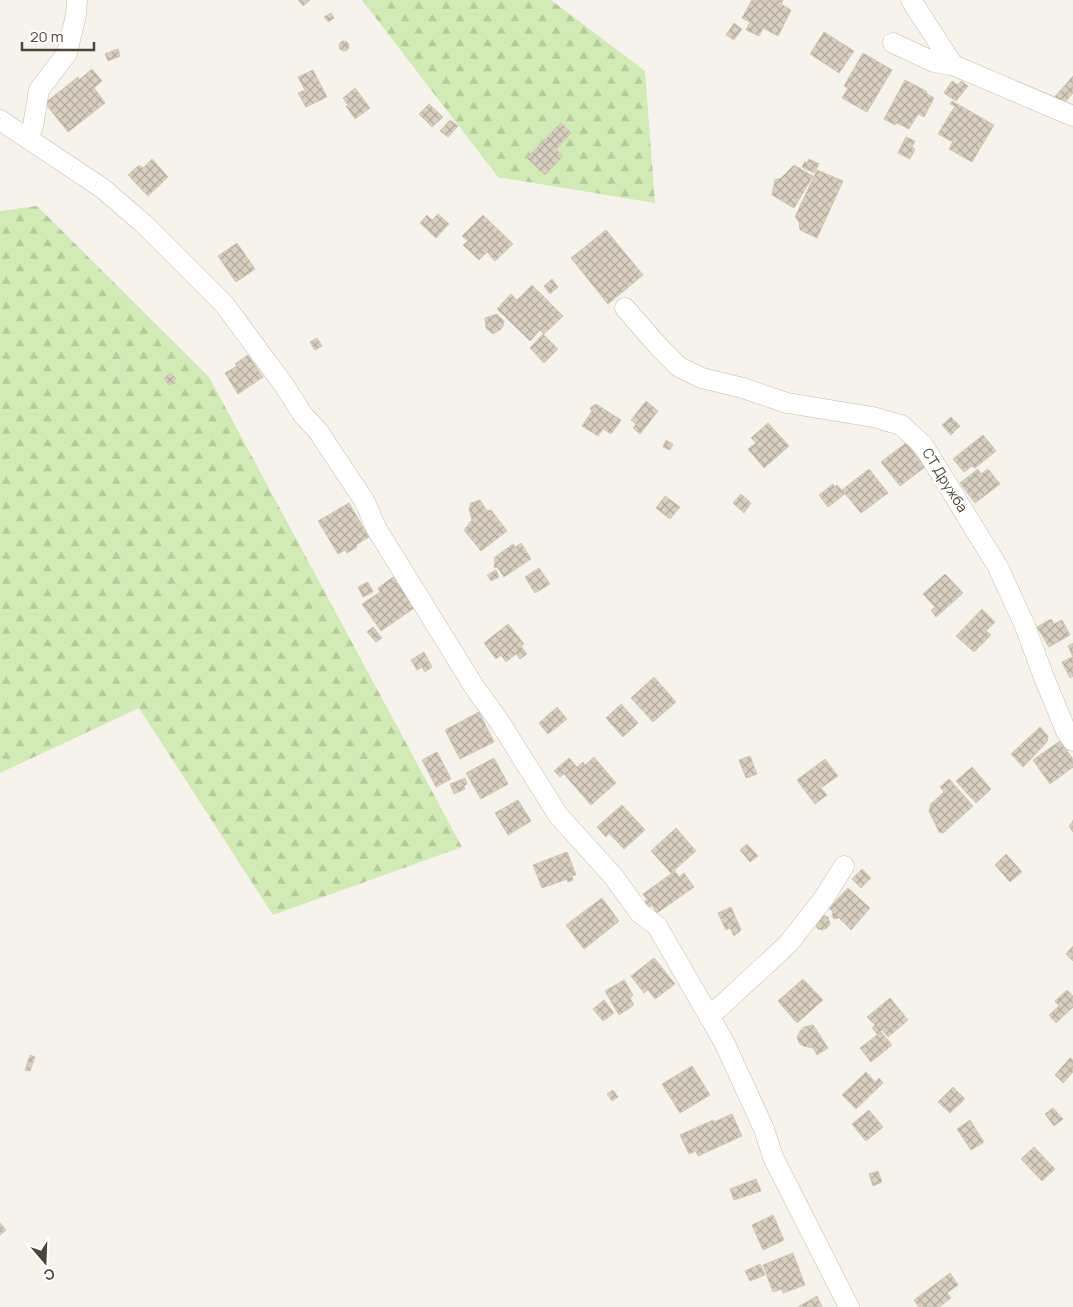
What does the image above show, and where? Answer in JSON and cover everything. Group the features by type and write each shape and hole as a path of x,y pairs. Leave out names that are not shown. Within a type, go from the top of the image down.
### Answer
{"street":[{"path":"28,140 33,126 39,90 67,53 76,15 77,0"},
{"path":"911,0 954,65"},
{"path":"893,43 934,62 954,65 1073,116"},
{"path":"0,120 102,188 144,224 224,304 284,385 303,415 318,432 365,502 376,528 475,688 499,720 558,816 613,876 640,914 657,926 724,1042 764,1129 773,1157 849,1307"},
{"name":"СТ Дружба","path":"625,308 679,367 702,378 743,388 787,403 873,417 902,425 923,445 998,567 1025,626 1042,674 1066,731 1073,741"},
{"path":"709,1017 788,944 824,898 844,866"}],"green space":[{"path":"362,0 551,0 645,71 655,203 498,177"},
{"path":"37,206 209,377 462,847 273,915 139,708 0,773 0,211"}],"building":[{"path":"298,0 310,0 303,6"},
{"path":"752,0 783,0 781,4 791,10 778,36 763,28 759,36 746,30 750,22 742,18"},
{"path":"331,13 334,18 328,22 324,17"},
{"path":"734,23 742,29 734,40 726,35"},
{"path":"824,32 854,51 839,73 810,54"},
{"path":"344,41 349,46 344,51 339,46"},
{"path":"118,49 120,56 108,61 105,54"},
{"path":"863,53 892,70 867,112 842,98 848,88 844,86"},
{"path":"92,69 102,81 94,88 105,103 68,132 45,103 78,77 79,80"},
{"path":"313,70 327,97 306,107 298,93 305,90 298,77"},
{"path":"1073,76 1073,93 1061,107 1053,99"},
{"path":"905,80 926,91 927,94 934,98 924,117 918,114 909,129 884,119"},
{"path":"952,81 958,85 961,81 968,86 956,101 944,93"},
{"path":"355,88 370,108 355,119 343,98"},
{"path":"952,101 994,125 972,162 949,149 953,142 938,134 955,106 950,104"},
{"path":"429,104 443,117 432,127 419,114"},
{"path":"450,120 458,126 448,137 440,131"},
{"path":"561,123 571,133 556,149 563,156 545,175 527,158"},
{"path":"906,137 915,141 912,147 915,149 910,159 898,153"},
{"path":"152,159 168,177 148,196 128,175 139,165 143,168"},
{"path":"809,159 819,164 814,173 802,167 805,161 807,163"},
{"path":"794,165 813,176 794,208 772,195 775,180 781,178"},
{"path":"817,170 843,181 817,238 800,230 799,222 795,217"},
{"path":"438,214 449,224 436,238 420,223 427,215 432,220"},
{"path":"483,215 513,244 495,261 487,252 479,260 463,245 468,241 462,236"},
{"path":"606,230 643,275 608,304 571,258"},
{"path":"237,243 255,269 236,282 218,256"},
{"path":"552,279 558,287 550,294 544,286"},
{"path":"532,285 563,316 544,334 540,330 530,341 497,309 511,294 517,300"},
{"path":"497,314 504,321 503,326 493,334 486,328 485,318"},
{"path":"543,334 558,349 544,363 530,348"},
{"path":"317,338 322,346 315,350 310,342"},
{"path":"248,355 263,377 238,394 225,373 237,366 235,364"},
{"path":"171,373 176,379 169,385 164,378"},
{"path":"646,401 658,411 640,434 633,428 636,424 631,420"},
{"path":"596,404 621,420 611,434 603,429 598,436 582,426 592,411 590,408"},
{"path":"951,417 960,426 951,435 942,425"},
{"path":"768,423 789,446 764,468 748,449 756,443 751,438"},
{"path":"983,435 996,451 975,468 972,466 964,472 953,459"},
{"path":"666,440 673,444 670,450 663,447"},
{"path":"906,443 925,467 900,486 881,462"},
{"path":"869,469 888,493 861,513 842,490"},
{"path":"978,469 981,474 988,469 1000,484 975,503 960,483"},
{"path":"833,484 835,487 837,485 845,494 828,507 819,495"},
{"path":"741,494 751,503 744,513 733,503"},
{"path":"665,496 680,507 670,519 656,508"},
{"path":"480,500 487,511 491,510 507,531 481,551 464,530 472,520 469,509 471,503"},
{"path":"349,503 369,537 347,553 345,550 338,554 318,521"},
{"path":"521,543 531,559 504,577 497,567 494,568 495,557 513,544 515,547"},
{"path":"539,568 550,584 535,593 525,577"},
{"path":"496,570 499,577 491,581 487,575"},
{"path":"945,574 963,593 936,617 931,610 935,607 923,594"},
{"path":"393,577 414,608 381,631 362,604 380,592 378,588"},
{"path":"368,582 373,592 363,597 358,587"},
{"path":"982,609 995,622 986,631 991,635 974,652 956,636"},
{"path":"1051,619 1054,624 1062,620 1070,635 1049,647 1037,627"},
{"path":"508,624 524,644 521,646 527,654 520,659 516,654 506,662 501,655 496,659 484,643"},
{"path":"373,627 382,638 376,642 367,632"},
{"path":"1073,643 1073,657 1068,646"},
{"path":"424,652 432,667 425,672 422,667 417,670 411,660"},
{"path":"1073,657 1073,676 1070,678 1062,662"},
{"path":"654,677 676,702 653,722 631,698"},
{"path":"621,704 638,723 623,737 606,718"},
{"path":"557,707 567,719 548,734 539,723"},
{"path":"479,712 494,742 460,759 445,730"},
{"path":"1040,727 1048,736 1047,742 1023,767 1011,754"},
{"path":"1060,741 1073,759 1073,767 1050,784 1033,760"},
{"path":"437,752 451,779 436,787 422,760"},
{"path":"750,756 757,774 746,778 739,760"},
{"path":"594,757 616,783 591,805 564,774 560,777 554,771 569,758 577,767 583,762 585,765"},
{"path":"494,758 508,784 481,799 466,773"},
{"path":"825,759 838,776 821,788 827,795 815,804 797,780"},
{"path":"972,767 991,789 976,803 956,781"},
{"path":"465,778 467,784 464,786 465,789 454,794 450,784"},
{"path":"949,779 973,806 943,833 939,832 929,811 931,804 944,792 940,787"},
{"path":"518,800 531,821 508,835 495,813"},
{"path":"622,805 645,830 624,849 609,833 606,837 597,827"},
{"path":"1073,821 1073,832 1069,826"},
{"path":"676,828 696,851 671,873 651,851"},
{"path":"747,844 758,856 750,862 740,850"},
{"path":"567,852 576,875 572,876 573,880 568,882 567,879 542,888 533,865"},
{"path":"1006,854 1022,872 1010,882 995,865"},
{"path":"862,869 871,878 861,888 852,879"},
{"path":"675,871 679,877 684,873 694,887 657,913 652,905 646,909 642,903 647,900 643,894"},
{"path":"848,888 870,908 851,930 839,918 834,919 832,916 833,912 829,908"},
{"path":"602,898 619,921 584,949 566,925"},
{"path":"731,907 741,930 734,936 730,928 726,930 718,913"},
{"path":"823,915 828,917 830,924 822,930 818,929 815,924"},
{"path":"1073,946 1073,961 1066,954"},
{"path":"654,958 675,984 655,999 648,990 644,993 631,976"},
{"path":"803,979 823,1000 797,1023 778,1001"},
{"path":"624,980 633,995 630,998 634,1005 619,1015 605,991"},
{"path":"1067,990 1073,996 1073,1007 1056,1023 1049,1015 1059,1006 1055,1001"},
{"path":"890,998 908,1020 888,1037 882,1030 877,1034 872,1028 875,1025 867,1017"},
{"path":"604,1000 614,1013 603,1021 593,1009"},
{"path":"813,1025 828,1048 817,1055 813,1048 799,1043 797,1037 804,1027"},
{"path":"881,1032 892,1045 871,1062 860,1048"},
{"path":"30,1055 35,1057 30,1071 25,1070"},
{"path":"1070,1058 1073,1060 1073,1072 1063,1083 1055,1075"},
{"path":"692,1066 710,1095 680,1113 662,1084"},
{"path":"866,1072 875,1082 879,1078 883,1083 856,1109 842,1095"},
{"path":"953,1087 965,1099 950,1113 938,1102"},
{"path":"613,1090 618,1097 612,1101 607,1094"},
{"path":"1053,1108 1063,1119 1054,1126 1045,1114"},
{"path":"869,1110 883,1127 866,1141 852,1124"},
{"path":"732,1114 742,1136 698,1156 696,1151 689,1154 680,1135 713,1120 714,1122"},
{"path":"970,1120 984,1142 971,1150 957,1129"},
{"path":"1034,1147 1055,1169 1042,1181 1021,1159"},
{"path":"878,1171 882,1182 873,1186 869,1174"},
{"path":"756,1179 761,1191 734,1200 730,1189"},
{"path":"773,1215 784,1240 763,1250 752,1225"},
{"path":"0,1223 6,1230 0,1235"},
{"path":"793,1253 805,1285 783,1293 782,1289 773,1292 763,1265"},
{"path":"760,1264 765,1275 750,1281 745,1271"},
{"path":"950,1273 958,1285 947,1293 951,1298 939,1307 919,1307 914,1300"},
{"path":"817,1296 822,1307 798,1307"}]}
